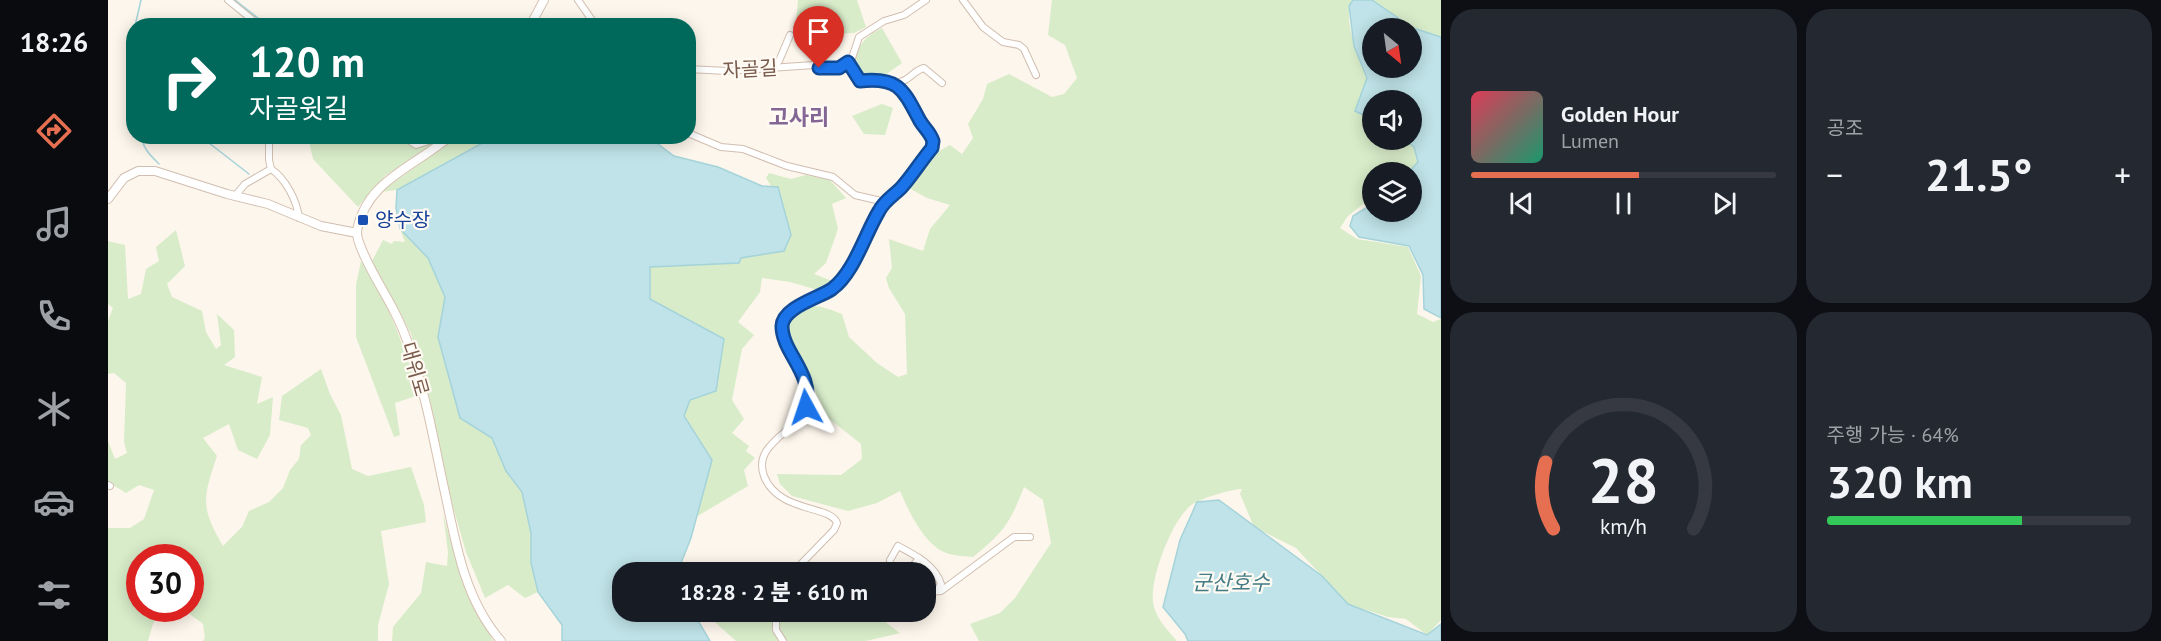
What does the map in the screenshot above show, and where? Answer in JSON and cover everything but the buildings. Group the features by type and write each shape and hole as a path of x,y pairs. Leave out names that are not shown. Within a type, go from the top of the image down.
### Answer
{"main road":[{"path":"534,18 544,0"},
{"path":"357,233 366,205 384,182 440,144"},
{"name":"대위로","path":"357,233 366,257 404,330 413,358 428,411 462,572 480,609 501,641"}],"street":[{"path":"228,0 250,18"},
{"path":"578,0 590,18"},
{"path":"926,0 904,15 884,21 859,37 848,62 860,81 879,79 894,83 910,79 919,69 924,68 942,83"},
{"path":"963,0 976,19 989,31 1003,42 1019,45 1024,49 1036,75"},
{"path":"771,68 779,61 790,35"},
{"name":"자골길","path":"696,69 727,71 814,65 819,68 839,68 848,62"},
{"path":"801,562 834,530 837,523 831,516 790,503 774,494 762,468 764,454 798,419 806,407 809,396 808,387 782,326 790,312 832,289 840,281 885,202 903,186 932,148 933,141 911,101 894,83"},
{"path":"696,136 721,147 743,150 787,166 833,177 855,195 885,202"},
{"path":"269,144 268,160 271,169 290,191 298,208 299,219"},
{"path":"236,196 245,184 271,169"},
{"path":"108,199 124,178 138,171 147,170 268,204 299,219 337,231 357,233"},
{"path":"937,591 946,587 1014,537 1030,537"},
{"path":"890,560 898,546 919,558 938,575 941,584 937,591"},
{"path":"916,562 919,558"},
{"path":"776,622 776,630 783,641"}],"green space":[{"path":"798,0 857,0 866,27 854,33 795,36"},
{"path":"1052,0 1353,0 1349,17 1350,28 1362,64 1362,78 1367,78 1355,111 1362,114 1362,150 1415,150 1418,162 1362,162 1362,205 1348,216 1340,228 1357,239 1408,247 1421,276 1417,314 1433,322 1441,319 1441,620 1427,635 1406,619 1388,617 1348,604 1296,548 1254,527 1240,494 1242,489 1215,495 1190,506 1175,525 1168,539 1157,569 1153,597 1158,616 1177,641 979,641 970,624 1000,613 1015,598 1051,543 1043,500 1024,487 1005,526 973,557 949,554 932,544 919,528 900,491 877,503 848,511 792,496 780,484 777,474 841,475 862,459 861,444 827,417 785,325 792,317 811,306 842,314 849,337 877,363 898,377 907,374 905,314 889,288 886,278 892,268 889,239 923,251 930,229 950,205 927,198 907,187 932,155 950,145 962,154 973,138 968,124 983,99 987,84 1009,74 1052,97 1064,94 1077,78 1065,45 1048,35"},
{"path":"1372,0 1441,0 1441,37 1422,31 1422,18 1398,18"},
{"path":"882,28 902,63 885,75 861,78 853,70 858,50 869,36"},
{"path":"882,104 893,108 885,135 864,134 852,116"},
{"path":"310,144 433,144 385,176 358,207 313,159"},
{"path":"448,144 482,144 397,190 380,192"},
{"path":"769,173 791,179 806,175 830,180 846,198 832,204 838,229 826,263 814,274 835,282 821,291 790,282 762,278 760,292 738,322 754,335 742,349 732,400 744,419 732,433 749,446 746,451 755,458 744,470 748,486 696,517 712,460 683,416 690,400 650,299 650,266 739,263 741,258 784,251 778,187 771,186 766,178"},
{"path":"400,229 428,258 445,297 438,337 460,418 492,438 506,471 522,492 531,533 531,563 538,592 525,598 508,585 485,598 466,552 452,503 429,396 411,334 372,261 383,240 392,244 394,241 405,242"},
{"path":"176,230 185,266 167,284 172,297 202,311 206,332 216,349 221,345 217,314 234,330 235,357 224,365 262,377 257,404 273,397 270,435 257,459 238,450 229,424 203,438 217,456 206,502 210,521 223,546 242,527 249,511 269,502 283,488 290,470 299,459 301,445 311,435 308,428 279,420 282,396 321,369 341,415 352,469 368,476 411,467 424,505 426,522 381,531 389,584 378,625 378,641 203,641 205,638 203,624 200,622 204,622 204,544 126,544 126,622 154,622 148,641 108,641 108,528 130,528 144,519 154,490 139,485 126,493 108,482 108,441 115,459 127,453 124,442 126,383 114,373 108,374 108,321 113,308 108,304 108,241 125,245 128,299 141,294 146,269 159,261 156,247"},
{"path":"361,261 388,309 419,395 395,403 400,435 394,437 356,337 356,285"},
{"path":"443,514 462,582 493,641 392,641 393,627 421,593 426,562 447,566 448,552"},
{"path":"715,622 885,622 900,633 866,641 736,641"}],"water":[{"path":"1353,0 1372,0 1398,18 1362,18 1362,66 1354,46 1349,6"},
{"path":"1422,31 1441,37 1441,318 1424,309 1423,275 1409,246 1359,237 1350,226 1353,216 1362,210 1362,222 1422,222 1422,162 1418,162 1415,150 1422,150 1422,90 1363,90 1367,78 1422,78"},
{"path":"1362,92 1362,114 1355,111"},
{"path":"480,144 658,144 674,156 718,167 762,186 778,187 791,235 784,251 741,258 739,263 650,267 650,299 724,339 716,391 690,400 684,416 712,460 691,538 681,562 612,562 612,622 699,622 710,641 562,641 562,625 538,592 531,563 531,533 522,492 506,471 492,438 460,418 438,337 445,297 428,258 400,229 396,208 397,190"},
{"name":"군산호수","path":"1219,500 1322,576 1348,604 1427,635 1441,624 1441,641 1188,641 1163,607 1180,540 1197,502"}],"waterway":[{"path":"137,18 141,0"},
{"path":"235,0 258,18"},
{"path":"144,144 159,164"},
{"path":"210,144 249,174"}],"place":[{"name":"양수장","path":"363,220"}],"district":[{"name":"고사리","path":"799,117"}],"route":[{"path":"806,407 809,396 808,387 785,338 782,326 784,318 798,306 832,289 840,281 870,233 879,210 903,186 932,148 933,141 931,133 925,128 911,101 894,83 879,79 860,81 848,62 839,68 819,68"}]}
